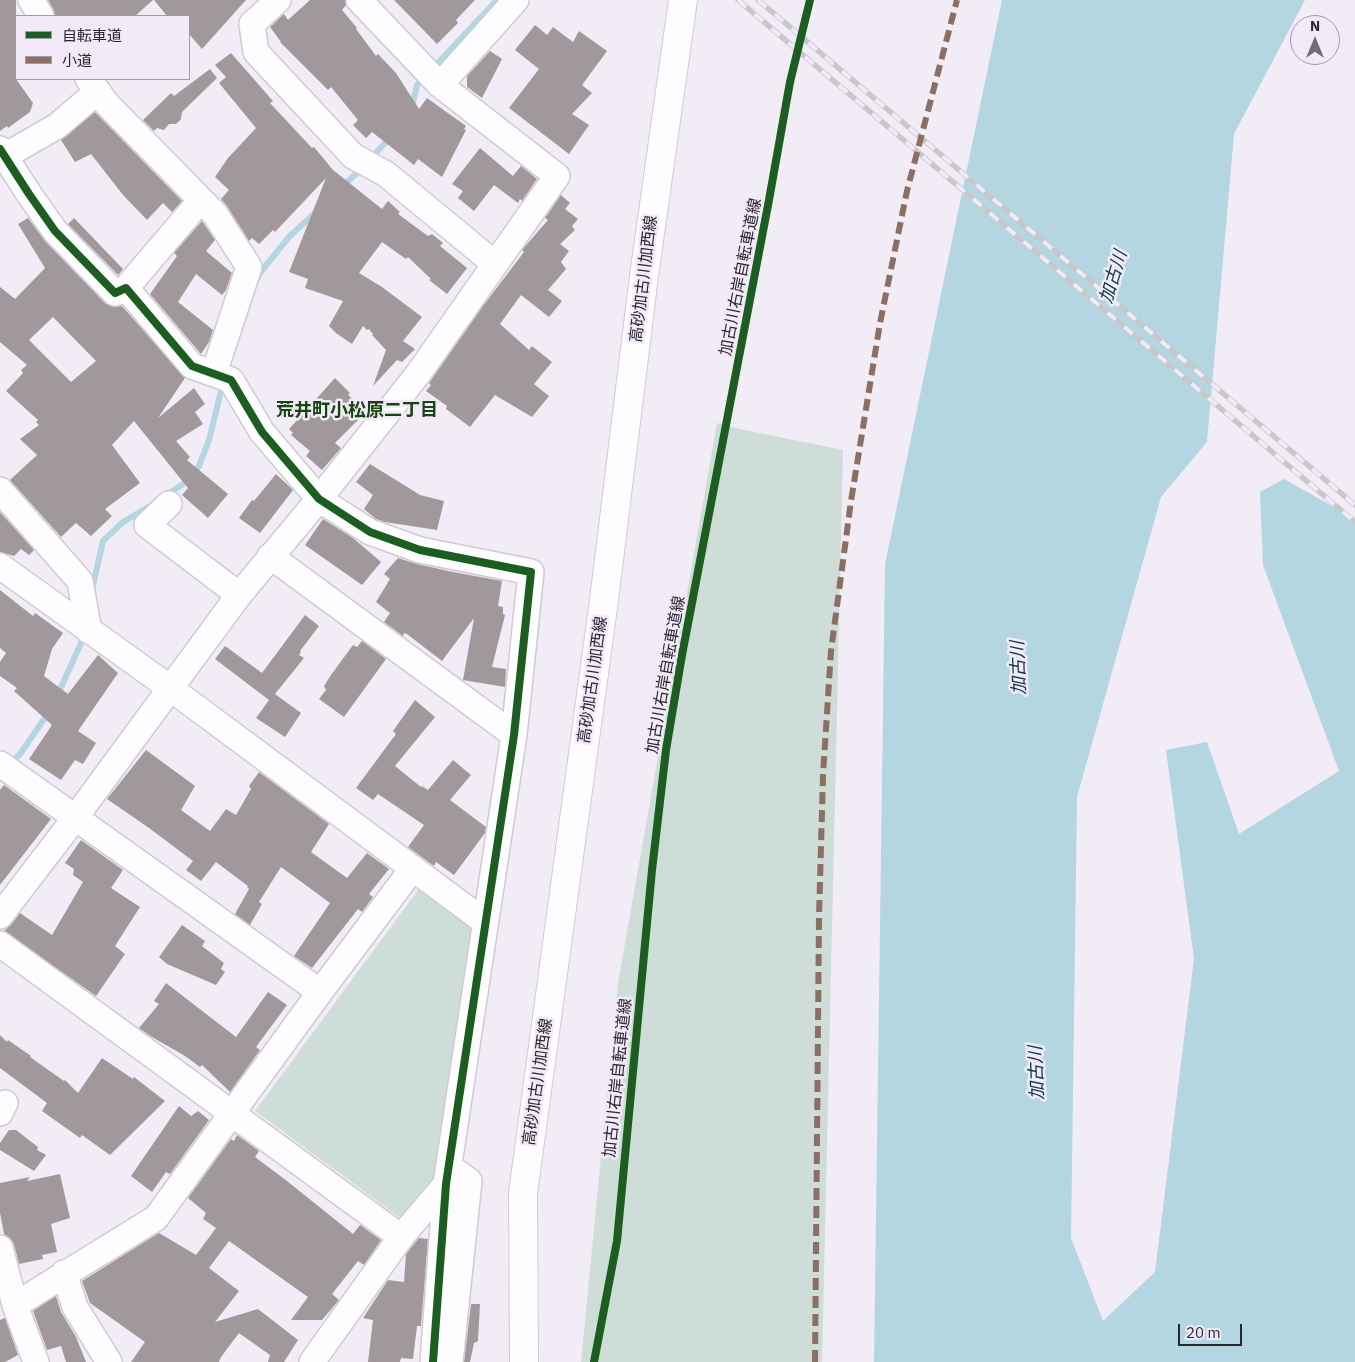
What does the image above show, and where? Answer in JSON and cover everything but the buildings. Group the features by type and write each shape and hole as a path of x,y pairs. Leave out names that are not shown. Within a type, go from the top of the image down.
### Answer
{"main road":[{"name":"高砂加古川加西線","path":"524,1362 524,1192 604,600 648,248 683,0"}],"street":[{"path":"31,0 40,15"},
{"path":"278,0 252,24 256,52 353,156 386,174 496,264"},
{"path":"0,916 75,818 239,595 319,499 418,374 557,176 440,85 360,0"},
{"path":"440,85 506,4"},
{"path":"201,200 126,288 115,293 55,231 2,152 58,126 93,85 107,104 215,214 249,267 214,373"},
{"path":"126,288 192,366 231,380 262,432 319,499 370,532 420,550 531,572 514,734 447,1175 432,1362"},
{"path":"0,490 80,581 89,631"},
{"path":"169,504 148,526 239,595"},
{"path":"270,556 514,734"},
{"path":"0,566 170,688 485,922"},
{"path":"0,764 320,992"},
{"path":"15,1305 64,1273 156,1218 320,992 413,868"},
{"path":"0,944 401,1237"},
{"path":"312,1362 447,1175"},
{"path":"447,1175 469,1181 450,1362"},
{"path":"0,1248 15,1305 36,1362"},
{"path":"64,1273 75,1307 109,1362"}],"shaded area":[{"path":"717,423 843,450 822,1362 581,1362 618,983"},
{"path":"419,889 475,932 436,1176 403,1220 255,1111"}],"water":[{"name":"加古川","path":"1002,0 1305,0 1297,15 1290,15 1290,28 1234,134 1207,442 1161,497 1077,797 1071,1238 1103,1321 1155,1272 1194,959 1166,750 1207,742 1239,834 1339,771 1263,565 1260,492 1284,479 1355,519 1355,1362 874,1362 885,564"}],"waterway":[{"path":"433,68 497,0"},
{"path":"412,107 417,85 426,76"},
{"path":"370,159 391,137"},
{"path":"342,187 362,168"},
{"path":"258,278 259,274 289,237 317,211"},
{"path":"165,496 186,482 199,466 209,440 223,383"},
{"path":"92,590 103,541 123,522 155,503"},
{"path":"58,694 82,641 83,634"},
{"path":"10,764 20,754 49,712"}],"railway":[{"path":"738,0 1355,522"},
{"path":"758,0 1355,505"}],"marked path":[{"path":"815,1362 819,917 823,775 831,651 851,501 880,323 907,191 957,0"}],"cycle path":[{"name":"加古川右岸自転車道線","path":"594,1362 617,1241 652,870 666,750 682,655 790,82 810,0"},
{"path":"0,149 55,231 115,293 126,288 192,366 231,380 262,432 319,499 370,532 420,550 531,572 514,735 446,1184 433,1362"}],"district":[{"name":"荒井町小松原二丁目","path":"357,411"}]}
